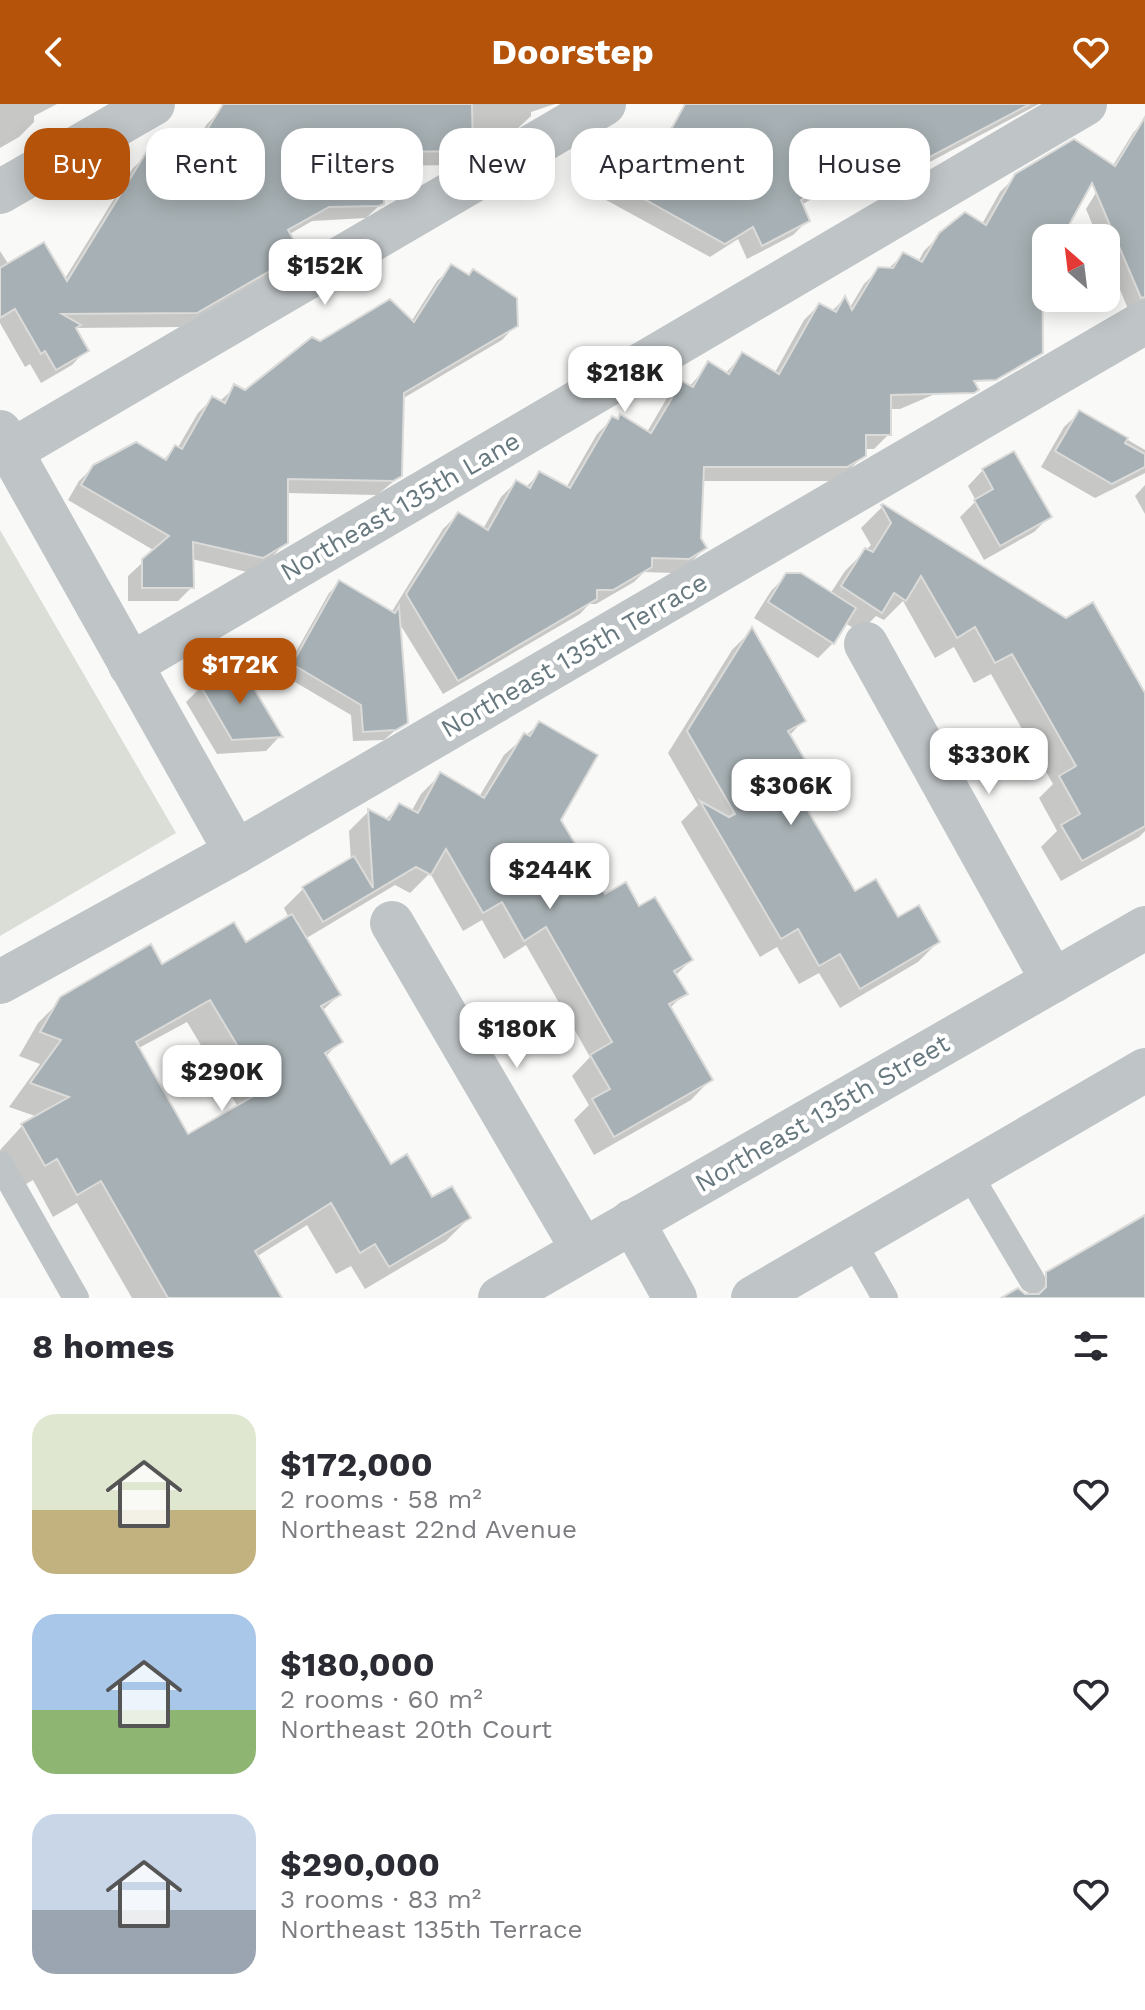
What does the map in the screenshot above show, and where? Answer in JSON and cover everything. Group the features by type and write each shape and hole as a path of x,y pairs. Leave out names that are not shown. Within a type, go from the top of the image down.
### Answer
{"street":[{"path":"0,192 153,104"},
{"path":"236,852 6,442 604,104"},
{"name":"Northeast 135th Lane","path":"130,665 1085,104"},
{"name":"Northeast 135th Terrace","path":"0,982 236,852 1145,322"},
{"path":"866,644 1053,981"},
{"path":"392,923 583,1250"},
{"name":"Northeast 135th Street","path":"500,1298 1145,928"},
{"path":"753,1298 1145,1070"},
{"path":"632,1221 675,1298"}],"lane":[{"path":"0,1164 76,1298"},
{"path":"968,1172 1032,1280"},
{"path":"852,1240 885,1298"}],"shaded area":[{"path":"0,530 176,833 0,936"}],"building":[{"path":"223,104 472,104 473,128 439,128 439,151 423,152 423,128 281,128 281,200 384,200 384,204 329,207 288,230 301,253 197,313 62,314 81,325 76,328 89,351 56,370 45,351 41,354 15,309 0,318 0,268 44,242 67,281 117,200 130,200 130,179 146,153 146,200 265,200 265,128 208,128"},
{"path":"685,104 1030,104 930,157 930,128 789,128 789,200 801,200 810,221 762,246 753,227 725,244 646,200 773,200 773,128 672,128"},
{"path":"1145,117 1145,297 1141,298 1120,249 1120,224 1109,224 1092,183 1070,224 1032,224 1032,312 1043,312 1043,353 996,380 974,381 979,390 974,393 891,395 891,435 866,435 866,456 847,467 704,467 701,538 707,548 689,559 652,558 652,567 613,590 597,590 597,599 458,681 406,594 458,512 488,530 516,480 530,488 539,471 570,488 612,416 618,419 620,414 651,433 682,381 693,387 708,361 729,374 742,352 779,374 819,303 836,312 845,296 852,310 878,267 893,268 903,252 922,262 939,233 965,212 986,225 1015,174 1074,139 1115,166"},
{"path":"451,264 469,275 473,269 517,298 518,326 404,393 402,476 393,481 288,479 288,543 263,558 193,542 194,588 142,588 142,559 169,536 81,485 93,465 136,442 166,460 175,445 182,449 212,396 225,403 234,384 245,390 312,337 320,341 390,299 414,322"},
{"path":"1079,410 1128,438 1125,443 1145,454 1145,467 1112,484 1055,451"},
{"path":"1014,451 1052,517 1000,546 974,500 993,489 982,469"},
{"path":"883,504 1066,618 1093,602 1145,693 1145,826 1082,861 1061,825 1080,814 1059,776 1076,766 1012,654 995,663 975,627 957,638 921,576 906,601 894,593 882,613 841,586 865,548 873,552 891,523"},
{"path":"786,573 801,573 856,608 834,644 768,602"},
{"path":"339,580 395,613 399,606 408,723 396,730 363,732 361,705 292,664"},
{"path":"752,627 806,721 788,731 810,768 790,780 855,891 876,879 898,917 919,905 940,942 860,989 840,954 819,966 798,929 781,939 700,801 729,817 735,814 687,731"},
{"path":"240,665 283,737 232,740 200,685 235,666 238,670"},
{"path":"539,721 598,755 561,820 605,894 626,882 639,906 655,897 693,960 674,971 688,994 669,1004 713,1080 614,1137 592,1099 610,1089 590,1055 612,1042 546,927 524,941 502,902 483,913 446,849 431,875 416,867 323,922 302,887 354,856 373,888 368,809 389,820 399,803 418,813 440,772 484,798 524,733 530,736"},
{"path":"292,914 341,995 321,1006 343,1042 325,1053 391,1164 407,1154 432,1197 452,1186 471,1218 389,1267 375,1244 360,1253 331,1203 255,1251 282,1298 168,1298 101,1181 77,1195 57,1159 45,1166 21,1124 69,1097 30,1083 61,1040 40,1032 60,997 151,944 162,964 234,922 246,942","holes":["210,1000 264,1090 188,1134 136,1042"]},
{"path":"1145,1215 1145,1298 1001,1298 1018,1288 1025,1294 1039,1294 1046,1287 1046,1272"}]}
